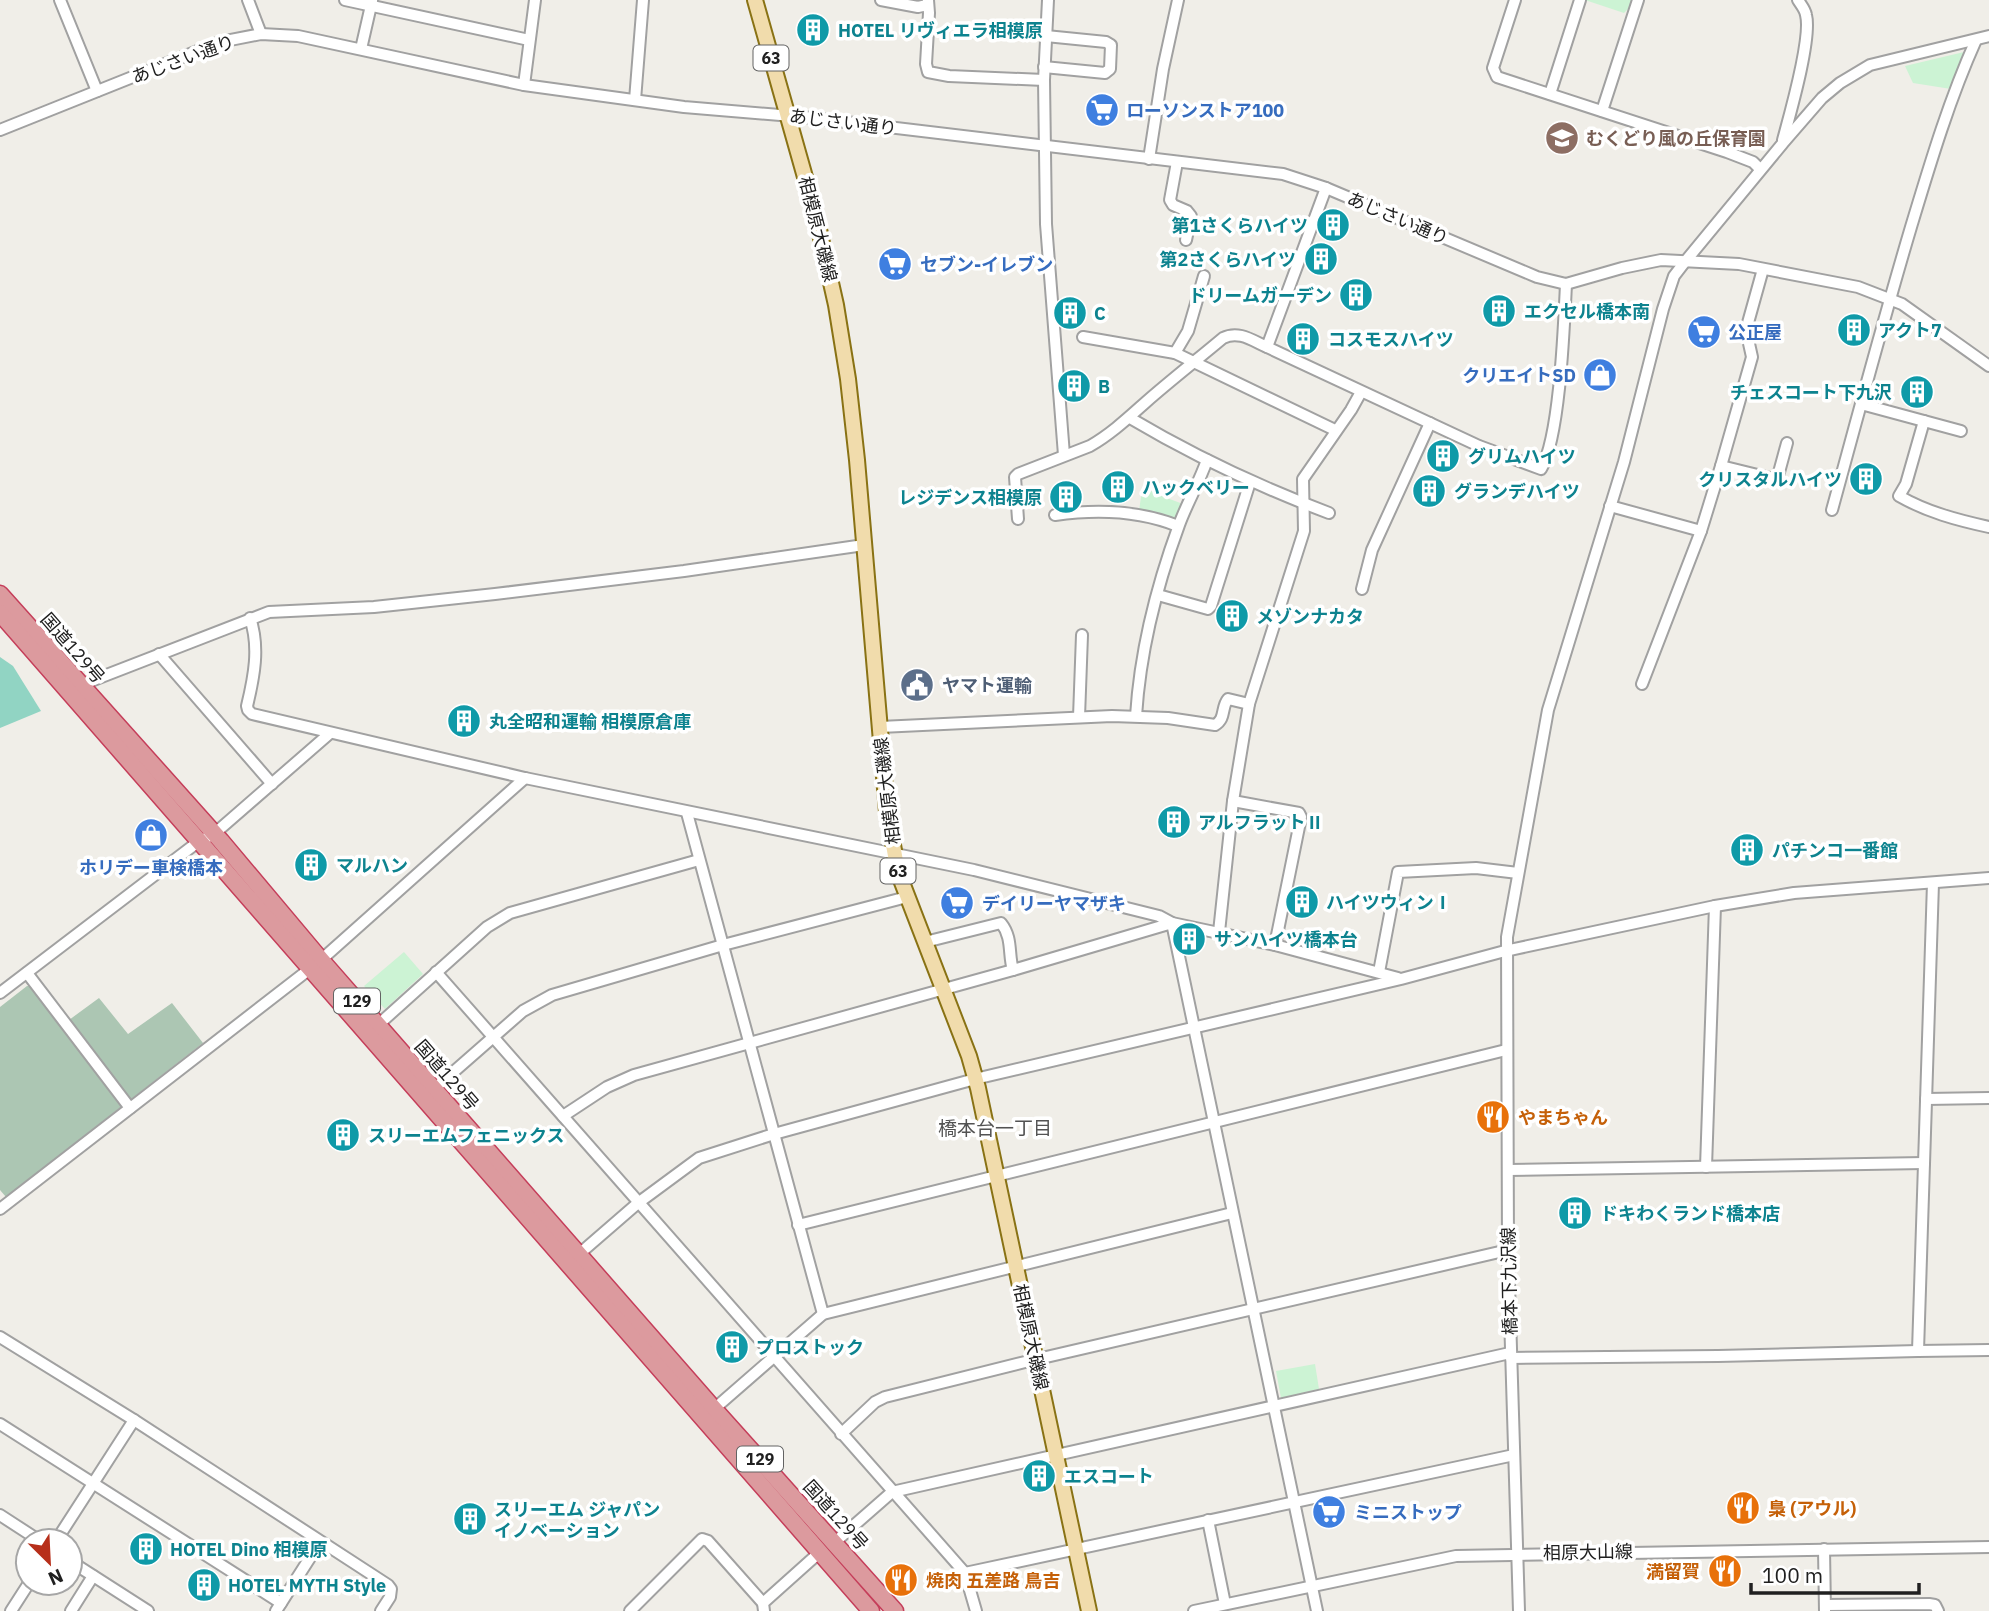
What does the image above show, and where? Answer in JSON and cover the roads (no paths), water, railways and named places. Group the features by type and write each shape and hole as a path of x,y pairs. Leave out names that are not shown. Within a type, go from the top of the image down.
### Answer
{"highway":[{"name":"国道129号","path":"0,594 198,842 378,1025 713,1409 895,1611"},
{"name":"国道129号","path":"0,613 214,834 316,964 869,1609"}],"main road":[{"name":"相模原大磯線","path":"755,0 816,216 836,305 848,379 887,812 894,856 975,1079 1088,1611"}],"street":[{"path":"60,0 97,92"},
{"path":"247,0 261,34"},
{"path":"345,0 372,3 528,40"},
{"path":"523,85 535,0"},
{"path":"635,100 643,0"},
{"path":"881,0 918,7 927,2 928,72 949,76 1044,80"},
{"path":"1048,0 1044,67 1046,224 1064,456"},
{"path":"1149,159 1176,0"},
{"path":"1515,0 1493,68 1497,77 1727,152 1753,162 1760,169"},
{"path":"1550,94 1580,0"},
{"path":"1601,111 1638,0"},
{"path":"1783,143 1807,29 1806,12 1798,0"},
{"path":"361,49 372,3"},
{"name":"あじさい通り","path":"0,130 220,42 261,34 298,36 523,85 751,114 788,115 1283,174 1326,188 1537,277 1566,284 1661,260 1740,264 1858,287 1908,308 1989,366"},
{"path":"1044,67 1105,73 1110,69 1112,49 1106,42 1046,36"},
{"name":"橋本下九沢線","path":"1518,1611 1508,1250 1505,951 1548,710 1624,462 1662,309 1674,276 1760,169 1822,98 1854,73 1870,65 1989,36"},
{"path":"1832,510 1889,298 1946,116 1976,40"},
{"path":"1177,162 1170,200 1172,205 1191,216 1186,240"},
{"path":"1267,347 1326,188"},
{"path":"1642,684 1701,531 1721,466 1752,357 1746,330 1763,269"},
{"path":"1175,353 1188,331 1204,276"},
{"path":"1018,519 1015,477 1018,474 1090,446 1130,418 1223,338 1233,334 1267,347 1479,446 1539,469 1543,467 1549,449 1556,404 1566,284"},
{"path":"1083,337 1175,353 1335,430"},
{"path":"1219,932 1233,802 1249,704 1304,531 1303,479 1361,392"},
{"path":"1861,404 1961,431"},
{"path":"1130,418 1250,482 1329,513"},
{"path":"1924,421 1906,484 1899,496 1917,506 1989,527"},
{"path":"1362,589 1372,550 1430,423"},
{"path":"1721,466 1774,479 1778,476 1787,443"},
{"path":"1136,716 1141,665 1158,595 1178,526 1197,489 1207,460"},
{"path":"1158,595 1208,609 1212,606 1250,482"},
{"path":"1610,506 1701,531"},
{"path":"1055,515 1091,510 1148,516 1178,526"},
{"path":"76,690 159,654 269,612 374,607 590,583 863,545"},
{"path":"250,618 255,657 247,706 249,713 329,734 525,778 1034,884 1129,908 1172,923 1275,945 1401,979"},
{"path":"1079,718 1082,635"},
{"path":"159,654 272,784"},
{"path":"880,727 1136,716 1216,725 1221,720 1228,699 1249,704"},
{"path":"0,993 198,842 214,834 329,734"},
{"path":"0,1209 316,964 525,778"},
{"path":"1233,802 1299,813 1301,817 1275,945"},
{"path":"687,813 823,1314"},
{"path":"378,1025 488,927 510,913 699,860"},
{"path":"1379,972 1398,872 1476,868 1518,873"},
{"path":"578,1255 638,1203 699,1158 774,1134 975,1079 1401,979 1505,951 1715,906 1794,893 1989,878"},
{"path":"1918,1351 1933,883"},
{"path":"434,1089 523,1011 552,995 723,945 907,897"},
{"path":"1706,1167 1715,906"},
{"path":"925,942 1001,923 1012,954 1010,961 1013,970"},
{"path":"563,1116 619,1081 1172,923"},
{"path":"1172,923 1318,1611"},
{"path":"436,972 965,1573 976,1611"},
{"path":"27,973 130,1108"},
{"path":"798,1225 1506,1050"},
{"path":"1926,1099 1989,1098"},
{"path":"1507,1170 1924,1163"},
{"path":"713,1409 823,1314 1232,1213"},
{"path":"841,1434 875,1402 885,1397 1035,1359 1508,1250"},
{"path":"0,1337 134,1420 388,1586 391,1592 381,1611"},
{"path":"835,1542 892,1492 1275,1405 1511,1355 1718,1356 1989,1350"},
{"path":"65,1527 134,1420"},
{"path":"0,1424 279,1607 320,1542"},
{"path":"965,1573 1514,1455"},
{"path":"0,1516 18,1527"},
{"path":"1208,1520 1225,1604"},
{"path":"630,1611 702,1539 708,1541 764,1607 820,1552"},
{"name":"相原大山線","path":"1194,1611 1225,1604 1243,1606 1312,1585 1456,1556 1989,1547"},
{"path":"1824,1549 1825,1608 1929,1604 1935,1605 1938,1611"},
{"path":"84,1570 148,1611"},
{"path":"71,1611 93,1576"},
{"path":"0,1608 5,1611"}],"place":[{"name":"HOTEL リヴィエラ相模原","path":"813,30"},
{"name":"ローソンストア100","path":"1102,110"},
{"name":"むくどり風の丘保育園","path":"1562,138"},
{"name":"第1さくらハイツ","path":"1333,225"},
{"name":"第2さくらハイツ","path":"1321,259"},
{"name":"セブン-イレブン","path":"895,264"},
{"name":"ドリームガーデン","path":"1356,295"},
{"name":"エクセル橋本南","path":"1499,311"},
{"name":"C","path":"1070,313"},
{"name":"アクト7","path":"1854,330"},
{"name":"公正屋","path":"1704,332"},
{"name":"コスモスハイツ","path":"1303,339"},
{"name":"クリエイトSD","path":"1600,375"},
{"name":"B","path":"1074,386"},
{"name":"チェスコート下九沢","path":"1917,392"},
{"name":"グリムハイツ","path":"1443,456"},
{"name":"クリスタルハイツ","path":"1866,479"},
{"name":"ハックベリー","path":"1118,487"},
{"name":"グランデハイツ","path":"1429,491"},
{"name":"レジデンス相模原","path":"1066,497"},
{"name":"メゾンナカタ","path":"1232,616"},
{"name":"ヤマト運輸","path":"917,685"},
{"name":"丸全昭和運輸 相模原倉庫","path":"464,721"},
{"name":"アルフラットⅡ","path":"1174,822"},
{"name":"ホリデー車検橋本","path":"151,835"},
{"name":"パチンコ一番館","path":"1747,850"},
{"name":"マルハン","path":"311,865"},
{"name":"ハイツウィンⅠ","path":"1302,902"},
{"name":"デイリーヤマザキ","path":"957,903"},
{"name":"サンハイツ橋本台","path":"1189,939"},
{"name":"やまちゃん","path":"1493,1117"},
{"name":"スリーエムフェニックス","path":"343,1135"},
{"name":"ドキわくランド橋本店","path":"1575,1213"},
{"name":"プロストック","path":"732,1347"},
{"name":"エスコート","path":"1039,1476"},
{"name":"梟 (アウル)","path":"1743,1508"},
{"name":"ミニストップ","path":"1329,1512"},
{"name":"スリーエム ジャパン イノベーション","path":"470,1519"},
{"name":"HOTEL Dino 相模原","path":"146,1549"},
{"name":"満留賀","path":"1725,1571"},
{"name":"焼肉 五差路 鳥吉","path":"901,1580"},
{"name":"HOTEL MYTH Style","path":"204,1585"}],"district":[{"name":"橋本台一丁目","path":"995,1128"}]}
